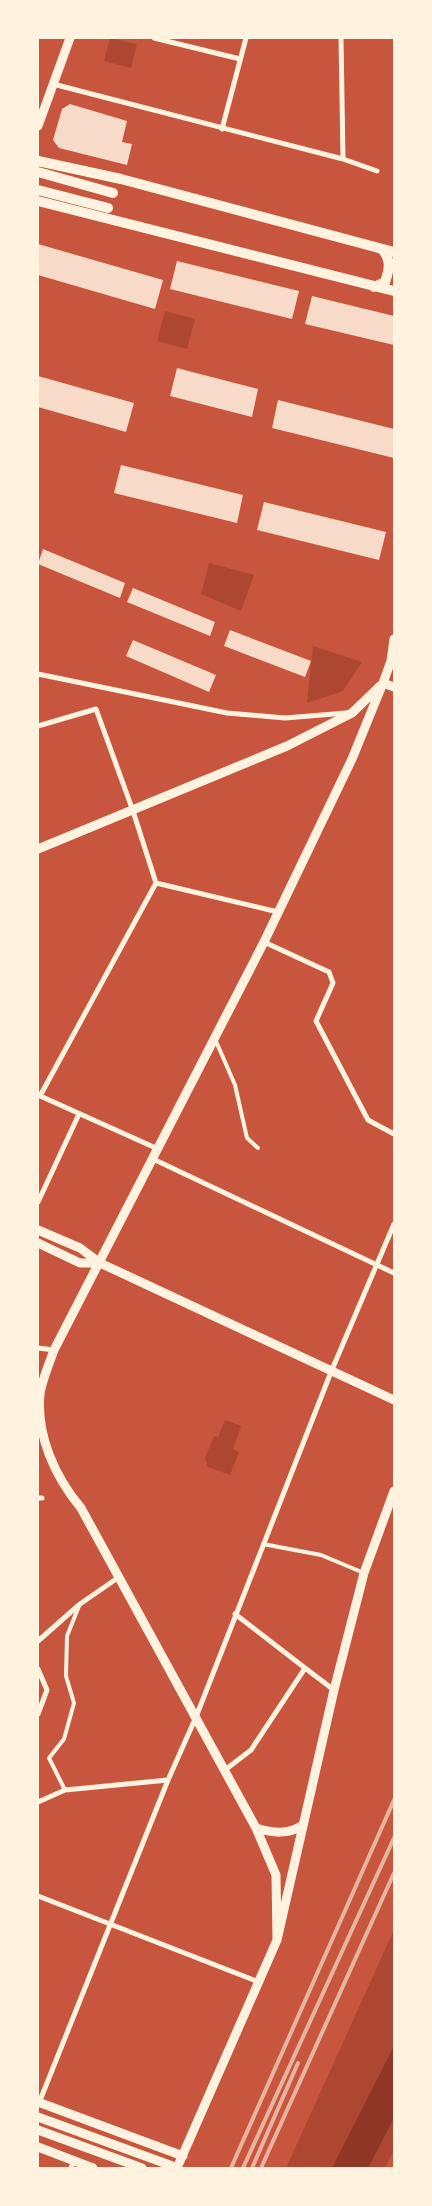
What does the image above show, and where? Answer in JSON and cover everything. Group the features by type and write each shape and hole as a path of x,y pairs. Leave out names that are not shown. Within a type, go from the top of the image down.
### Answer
{"main road":[{"path":"38,160 121,179 394,252"},
{"path":"38,172 113,193"},
{"path":"38,190 108,208"},
{"path":"38,200 394,291"},
{"path":"374,287 385,282 389,271 390,258 382,249"}],"street":[{"path":"38,126 70,38"},
{"path":"154,38 240,59"},
{"path":"222,129 246,38"},
{"path":"341,38 343,159"},
{"path":"52,84 343,159 378,171"},
{"path":"277,1940 276,1875 256,1828 119,1577 48,1452 39,1421 40,1392 54,1350 159,1150 264,942 352,759 391,661 394,640"},
{"path":"38,674 227,713 285,718 352,713"},
{"path":"383,683 394,687"},
{"path":"38,850 287,746 352,713 383,683"},
{"path":"38,726 96,709 133,811 156,883 39,1096 159,1150"},
{"path":"156,883 278,912"},
{"path":"264,942 328,972 333,983 316,1021 368,1120 394,1134"},
{"path":"38,1202 79,1114"},
{"path":"154,1159 394,1273"},
{"path":"183,2156 38,2102 112,1925 168,1780 196,1717 262,1544 331,1372 394,1224"},
{"path":"38,1230 80,1248 100,1263 394,1400"},
{"path":"38,1243 80,1263 100,1263"},
{"path":"38,1348 54,1350"},
{"path":"38,2117 177,2168 277,1940 334,1690 364,1573 394,1492"},
{"path":"38,1640 80,1604 119,1577"},
{"path":"235,1614 334,1690"},
{"path":"225,1770 251,1750 305,1668"},
{"path":"38,1669 47,1690 38,1714"},
{"path":"38,1802 66,1790 168,1780"},
{"path":"256,1828 273,1833 288,1832 303,1825"},
{"path":"38,1896 259,1982"},
{"path":"38,2130 142,2168"},
{"path":"38,2147 72,2165 94,2168"}],"lane":[{"path":"215,1039 235,1085 247,1138 258,1148"},
{"path":"262,1544 321,1555 364,1573"},
{"path":"66,1790 49,1758 64,1739 74,1703 66,1676 67,1636 80,1604"}],"shaded area":[{"path":"110,38 137,44 131,68 104,61"},
{"path":"165,311 195,319 187,349 157,341"},
{"path":"209,563 254,575 241,611 201,594"},
{"path":"313,646 362,662 343,691 307,703"},
{"path":"225,1420 241,1426 233,1449 239,1452 230,1475 208,1467 205,1458 214,1436 218,1437"},
{"path":"394,1930 394,2150 385,2168 286,2168"},
{"path":"394,2046 394,2118 368,2168 332,2168"}],"building":[{"path":"70,104 127,121 122,142 132,144 127,165 59,148 53,140 62,109"},
{"path":"38,244 163,280 155,309 38,275"},
{"path":"177,261 299,291 292,319 170,289"},
{"path":"312,296 394,316 394,345 305,324"},
{"path":"177,368 258,389 252,417 170,396"},
{"path":"38,376 134,403 126,432 38,407"},
{"path":"278,400 394,429 394,458 272,428"},
{"path":"121,465 243,495 237,523 114,493"},
{"path":"264,502 386,532 379,560 257,530"},
{"path":"43,549 125,583 120,598 38,564"},
{"path":"133,588 215,622 210,636 127,602"},
{"path":"230,630 311,661 305,677 224,646"},
{"path":"133,640 216,675 209,692 126,656"}],"railway":[{"path":"231,2168 394,1800"},
{"path":"243,2168 394,1838"},
{"path":"261,2168 394,1873"},
{"path":"252,2168 298,2063"}]}
